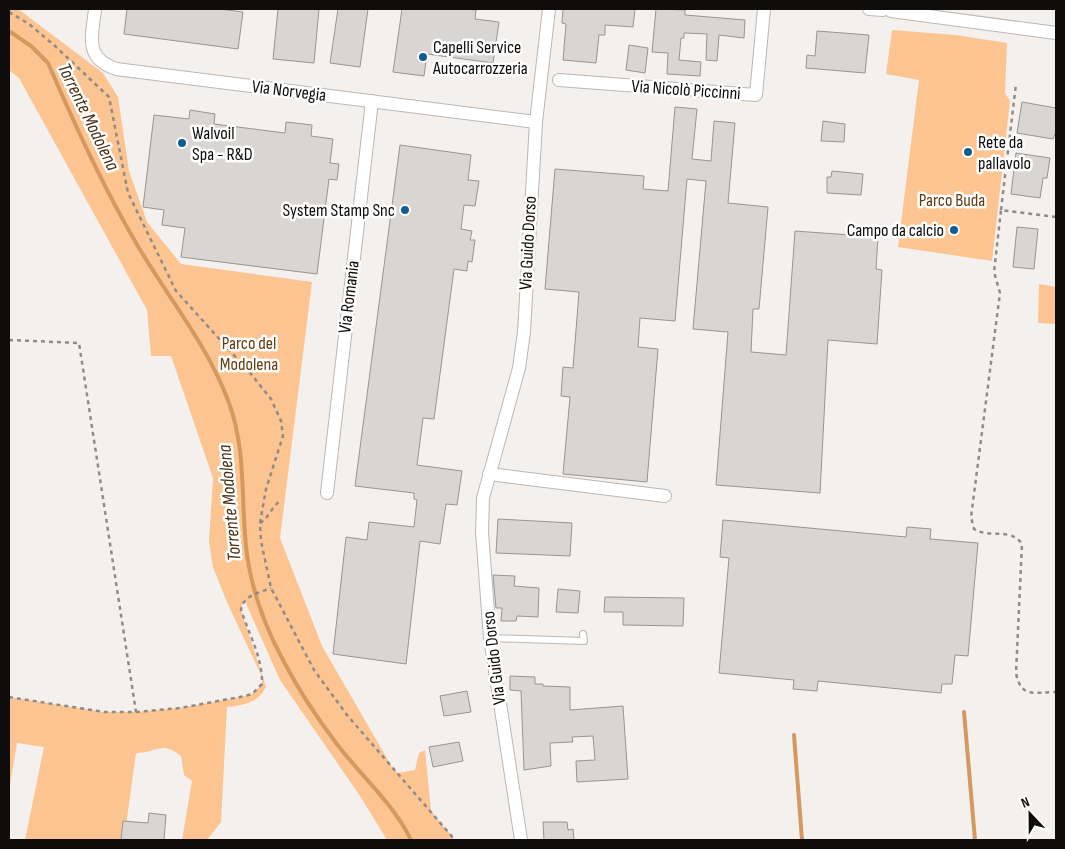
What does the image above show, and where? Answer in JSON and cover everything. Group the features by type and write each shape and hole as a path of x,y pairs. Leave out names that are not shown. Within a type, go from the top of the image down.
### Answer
{"street":[{"name":"Via Norvegia","path":"94,9 92,43 94,54 103,65 116,69 536,122"},
{"name":"Via Guido Dorso","path":"521,840 490,638 482,532 483,498 519,368 536,122 549,9"},
{"name":"Via Nicolò Piccinni","path":"559,80 756,95 764,9"},
{"path":"869,9 893,10 1056,33"},
{"name":"Via Romania","path":"327,493 372,101"},
{"path":"489,474 665,496"}],"lane":[{"path":"490,638 584,641 583,634"}],"path":[{"path":"9,12 29,24 55,46 109,97 128,193 176,291 271,399 281,421 283,436 266,489 260,523 261,541 271,588 314,670 347,715 456,840"},
{"path":"1016,84 994,272 1000,293 972,523 974,530 979,533 1010,534 1016,536 1022,544 1016,673 1018,683 1022,690 1028,693 1056,692"},
{"path":"1002,210 1056,216"},
{"path":"9,340 80,343 136,712"},
{"path":"260,523 265,520 275,504 281,500"},
{"path":"9,697 104,712 136,712 180,708 252,694 262,684 262,676 241,610 244,599 271,588"}],"green space":[{"name":"Parco del Modolena","path":"9,9 18,9 103,73 118,97 129,171 147,222 181,264 312,282 280,538 322,646 392,767 398,773 415,770 419,753 425,750 431,811 455,840 387,840 360,796 280,680 244,599 241,610 266,687 255,700 227,707 221,822 207,840 182,840 192,781 184,775 181,756 174,751 159,748 136,753 124,840 25,840 44,747 17,743 9,791 9,697 104,712 136,712 180,708 245,696 252,694 262,684 262,677 226,600 213,567 209,542 213,478 171,356 151,356 147,310 19,78 9,70"},
{"name":"Parco Buda","path":"892,30 956,35 1007,43 1005,93 1010,101 992,261 898,247 919,80 886,74"},
{"path":"1039,284 1056,287 1056,324 1038,323"}],"building":[{"path":"127,9 220,9 243,12 238,49 124,34"},
{"path":"278,9 319,9 314,63 273,59"},
{"path":"338,9 368,9 360,67 330,63"},
{"path":"402,9 476,10 475,19 499,22 493,63 427,54 424,76 393,72"},
{"path":"563,9 635,9 633,27 605,25 605,35 599,35 596,63 563,60 566,24 562,23"},
{"path":"656,9 685,10 685,15 745,20 744,38 719,35 717,61 706,60 707,34 684,33 684,38 681,38 679,60 701,62 700,76 667,74 668,53 652,52"},
{"path":"817,31 869,35 865,73 806,68 807,55 815,56"},
{"path":"629,45 648,48 645,73 626,70"},
{"path":"1022,102 1056,108 1056,132 1053,139 1017,133"},
{"path":"675,107 697,109 692,159 711,161 714,121 735,123 728,203 768,207 759,309 753,309 751,352 786,355 795,231 878,237 876,269 882,270 877,344 828,340 820,493 716,485 728,332 693,329 706,181 687,179 675,321 640,318 638,347 658,349 647,482 563,474 570,397 561,396 563,367 573,368 579,292 545,289 555,169 644,176 643,189 668,191"},
{"path":"190,110 215,114 214,124 285,133 286,122 312,125 311,136 333,139 330,163 339,164 337,180 329,179 317,274 181,257 185,228 162,225 164,210 143,207 154,115 189,119"},
{"path":"823,121 845,124 844,142 821,141"},
{"path":"400,145 471,155 468,180 479,181 475,206 464,205 461,229 472,231 470,240 475,240 472,262 468,261 467,271 454,269 434,419 423,418 417,465 462,471 457,505 446,504 440,544 420,541 406,664 333,654 346,537 367,540 369,522 414,527 417,500 414,499 414,493 355,486"},
{"path":"1016,153 1050,158 1047,178 1043,178 1040,198 1011,194"},
{"path":"832,171 863,174 861,195 827,193 827,177 831,177"},
{"path":"1017,227 1038,229 1034,269 1013,267"},
{"path":"498,519 572,523 570,556 496,553"},
{"path":"723,520 906,537 907,527 931,529 930,539 978,543 968,656 955,655 952,684 942,684 941,693 818,681 817,691 793,689 794,680 719,673 729,558 720,557"},
{"path":"493,575 515,576 514,586 539,588 538,617 517,616 516,621 501,621 502,608 496,608"},
{"path":"558,589 580,591 578,613 556,612"},
{"path":"605,597 684,598 683,626 623,625 623,612 604,612"},
{"path":"510,676 535,677 535,684 543,684 543,686 570,687 570,710 623,706 628,779 577,782 576,761 595,760 593,736 572,737 573,742 550,743 551,766 524,770 521,691 510,690"},
{"path":"467,691 471,712 444,716 440,696"},
{"path":"459,742 463,761 433,767 429,747"},
{"path":"149,813 166,815 164,840 121,840 123,821 148,823"},
{"path":"543,822 567,822 568,830 573,829 574,840 544,840"}],"waterway":[{"name":"Torrente Modolena","path":"9,31 31,46 48,63 79,133 114,203 139,248 199,343 220,382 234,420 241,456 246,546 251,576 259,606 277,649 308,704 322,724 386,802 411,840"},
{"path":"964,712 975,840"},
{"path":"794,735 802,840"}],"place":[{"name":"Capelli Service Autocarrozzeria","path":"423,57"},
{"name":"Walvoil Spa - R&D","path":"182,143"},
{"name":"Rete da pallavolo","path":"968,152"},
{"name":"System Stamp Snc","path":"405,210"},
{"name":"Campo da calcio","path":"954,230"}]}
